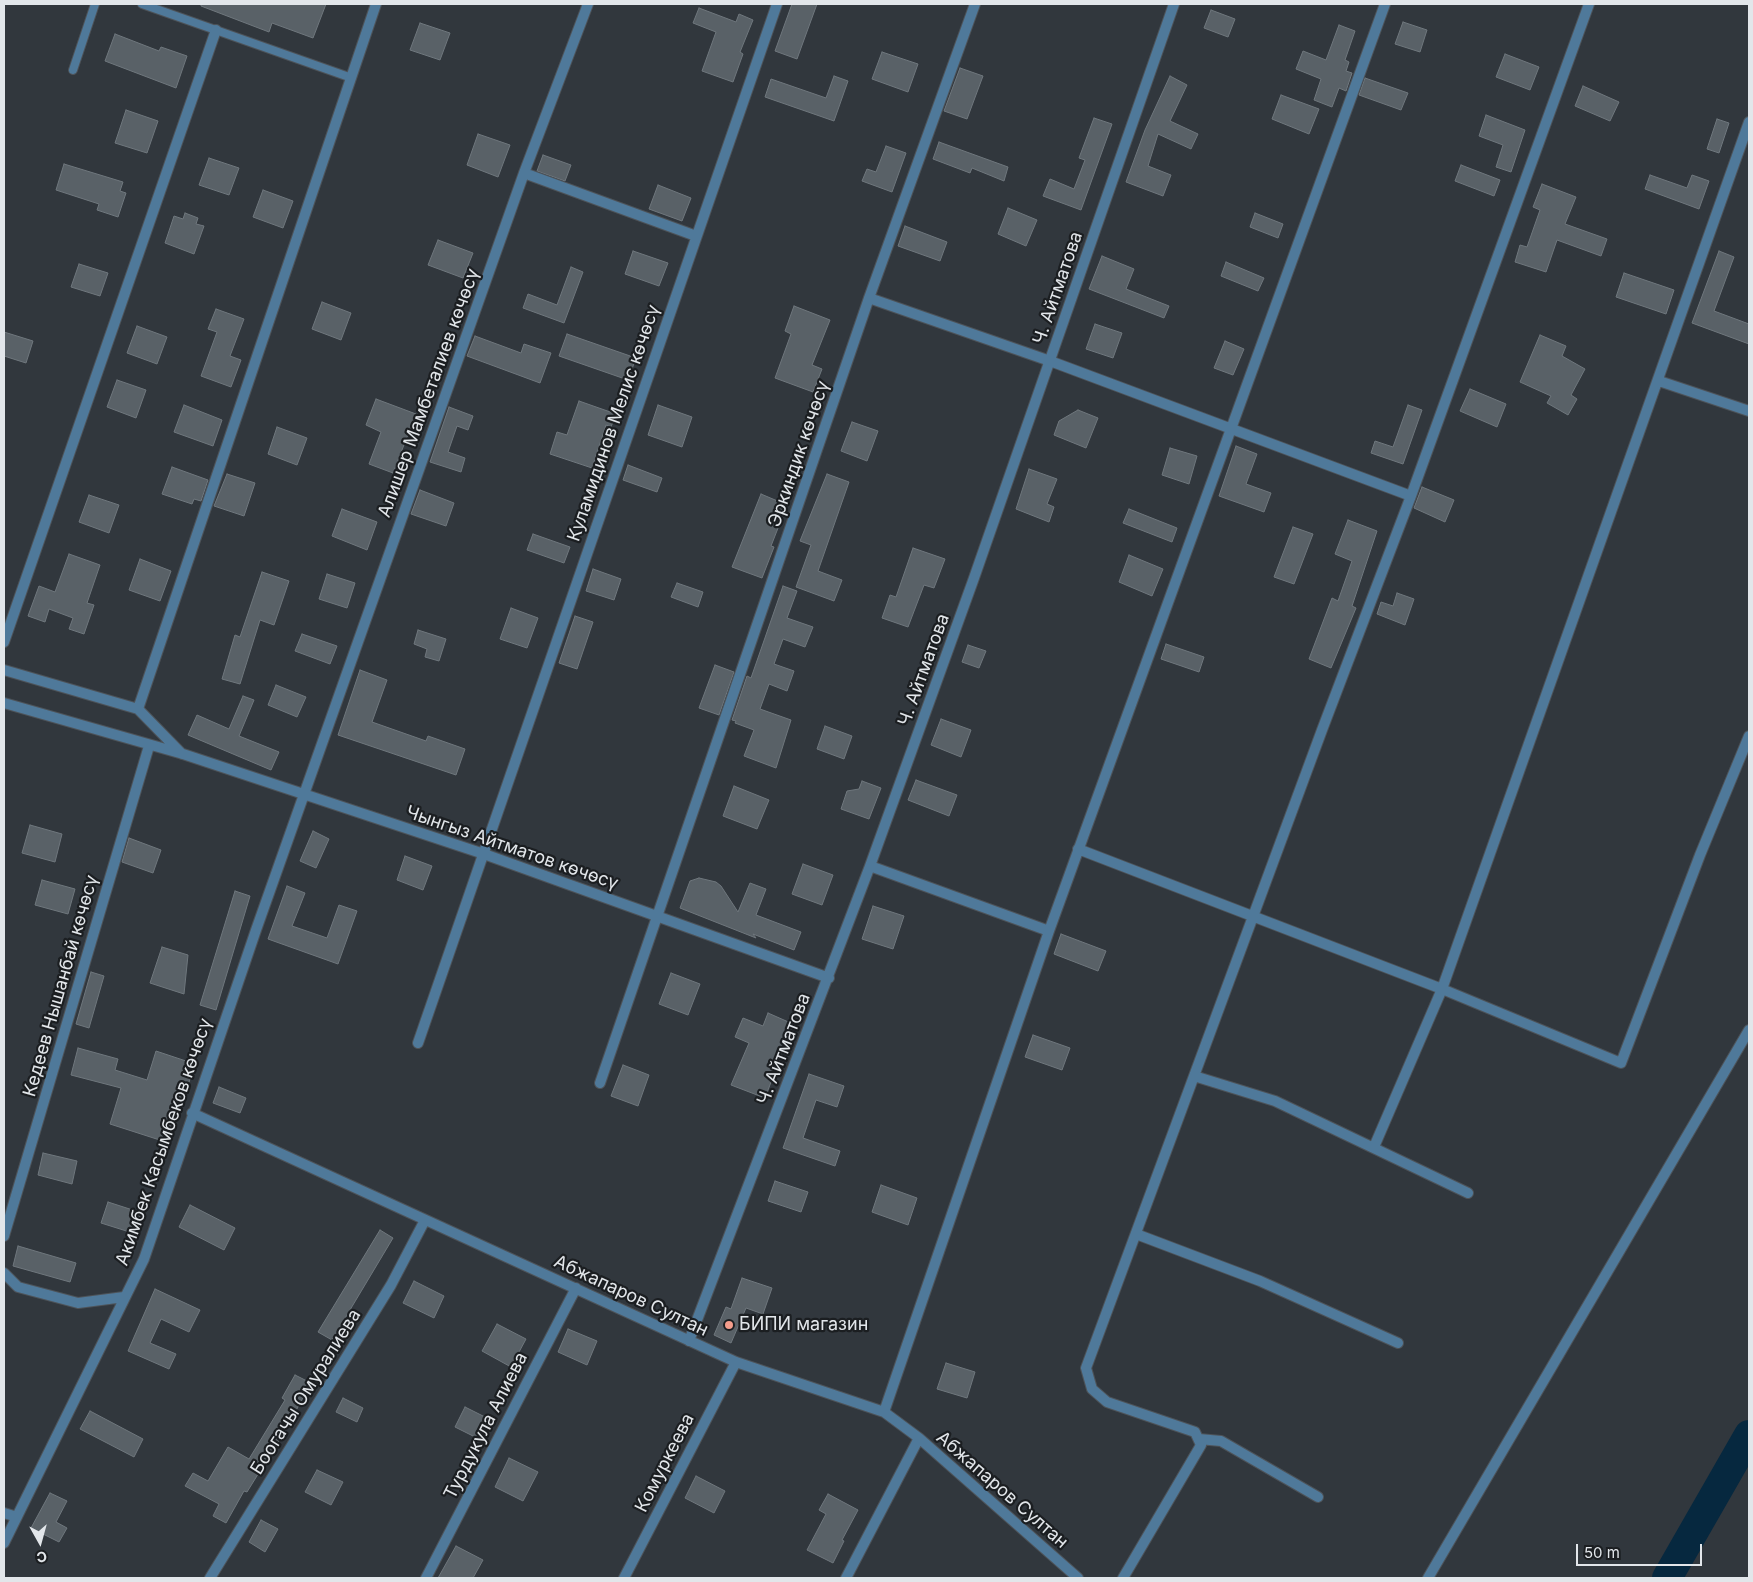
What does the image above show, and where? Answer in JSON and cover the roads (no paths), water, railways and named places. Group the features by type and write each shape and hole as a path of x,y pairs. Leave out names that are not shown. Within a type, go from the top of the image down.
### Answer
{"street":[{"path":"138,709 349,77 376,4"},
{"name":"Алишер Мамбеталиев көчөсү","path":"304,795 524,173 588,4"},
{"name":"Куламидинов Мелис көчөсү","path":"418,1043 777,4"},
{"name":"Эркиндик көчөсү","path":"600,1083 870,298 974,4"},
{"name":"Ч. Айтматова","path":"689,1342 870,866 1050,361 1174,4"},
{"path":"884,1412 1078,849 1385,4"},
{"path":"1123,1578 1201,1444 1195,1432 1107,1402 1092,1389 1086,1368 1411,496 1589,4"},
{"path":"4,642 216,30"},
{"path":"1374,1147 1442,989 1659,381 1749,122"},
{"path":"524,173 696,236"},
{"path":"870,298 1050,361 1411,496"},
{"path":"1659,381 1749,411"},
{"name":"Чынгыз Айтматов көчөсү","path":"4,670 138,709 183,754"},
{"name":"Чынгыз Айтматов көчөсү","path":"4,703 149,746 183,754 484,854 828,978"},
{"path":"1078,849 1442,989 1621,1063 1700,855 1749,736"},
{"name":"Кедеев Нышанбай көчөсү","path":"4,1236 149,746"},
{"name":"Акимбек Касымбеков көчөсү","path":"4,1543 144,1259 192,1113 304,795"},
{"path":"870,866 1049,931"},
{"path":"1428,1578 1749,1030"},
{"path":"1194,1076 1275,1101 1468,1193"},
{"name":"Абжапаров Султан","path":"192,1113 576,1288 689,1342 736,1362 884,1412 918,1438 1064,1573 1078,1578"},
{"name":"Боогачы Омуралиева","path":"210,1578 391,1285 425,1220"},
{"path":"1136,1234 1260,1281 1398,1343"},
{"path":"4,1273 18,1287 78,1303 124,1298"},
{"name":"Турдукула Алиева","path":"426,1578 576,1288"},
{"name":"Комуркеева","path":"624,1578 736,1362"},
{"path":"846,1578 918,1438"},
{"path":"1199,1439 1221,1441 1318,1497"},
{"path":"4,1513 17,1517"}],"lane":[{"path":"73,70 95,4"},
{"path":"142,4 349,77"}],"waterway":[{"path":"1667,1578 1749,1435"}],"place":[{"name":"БИПИ магазин","path":"729,1325"}]}
